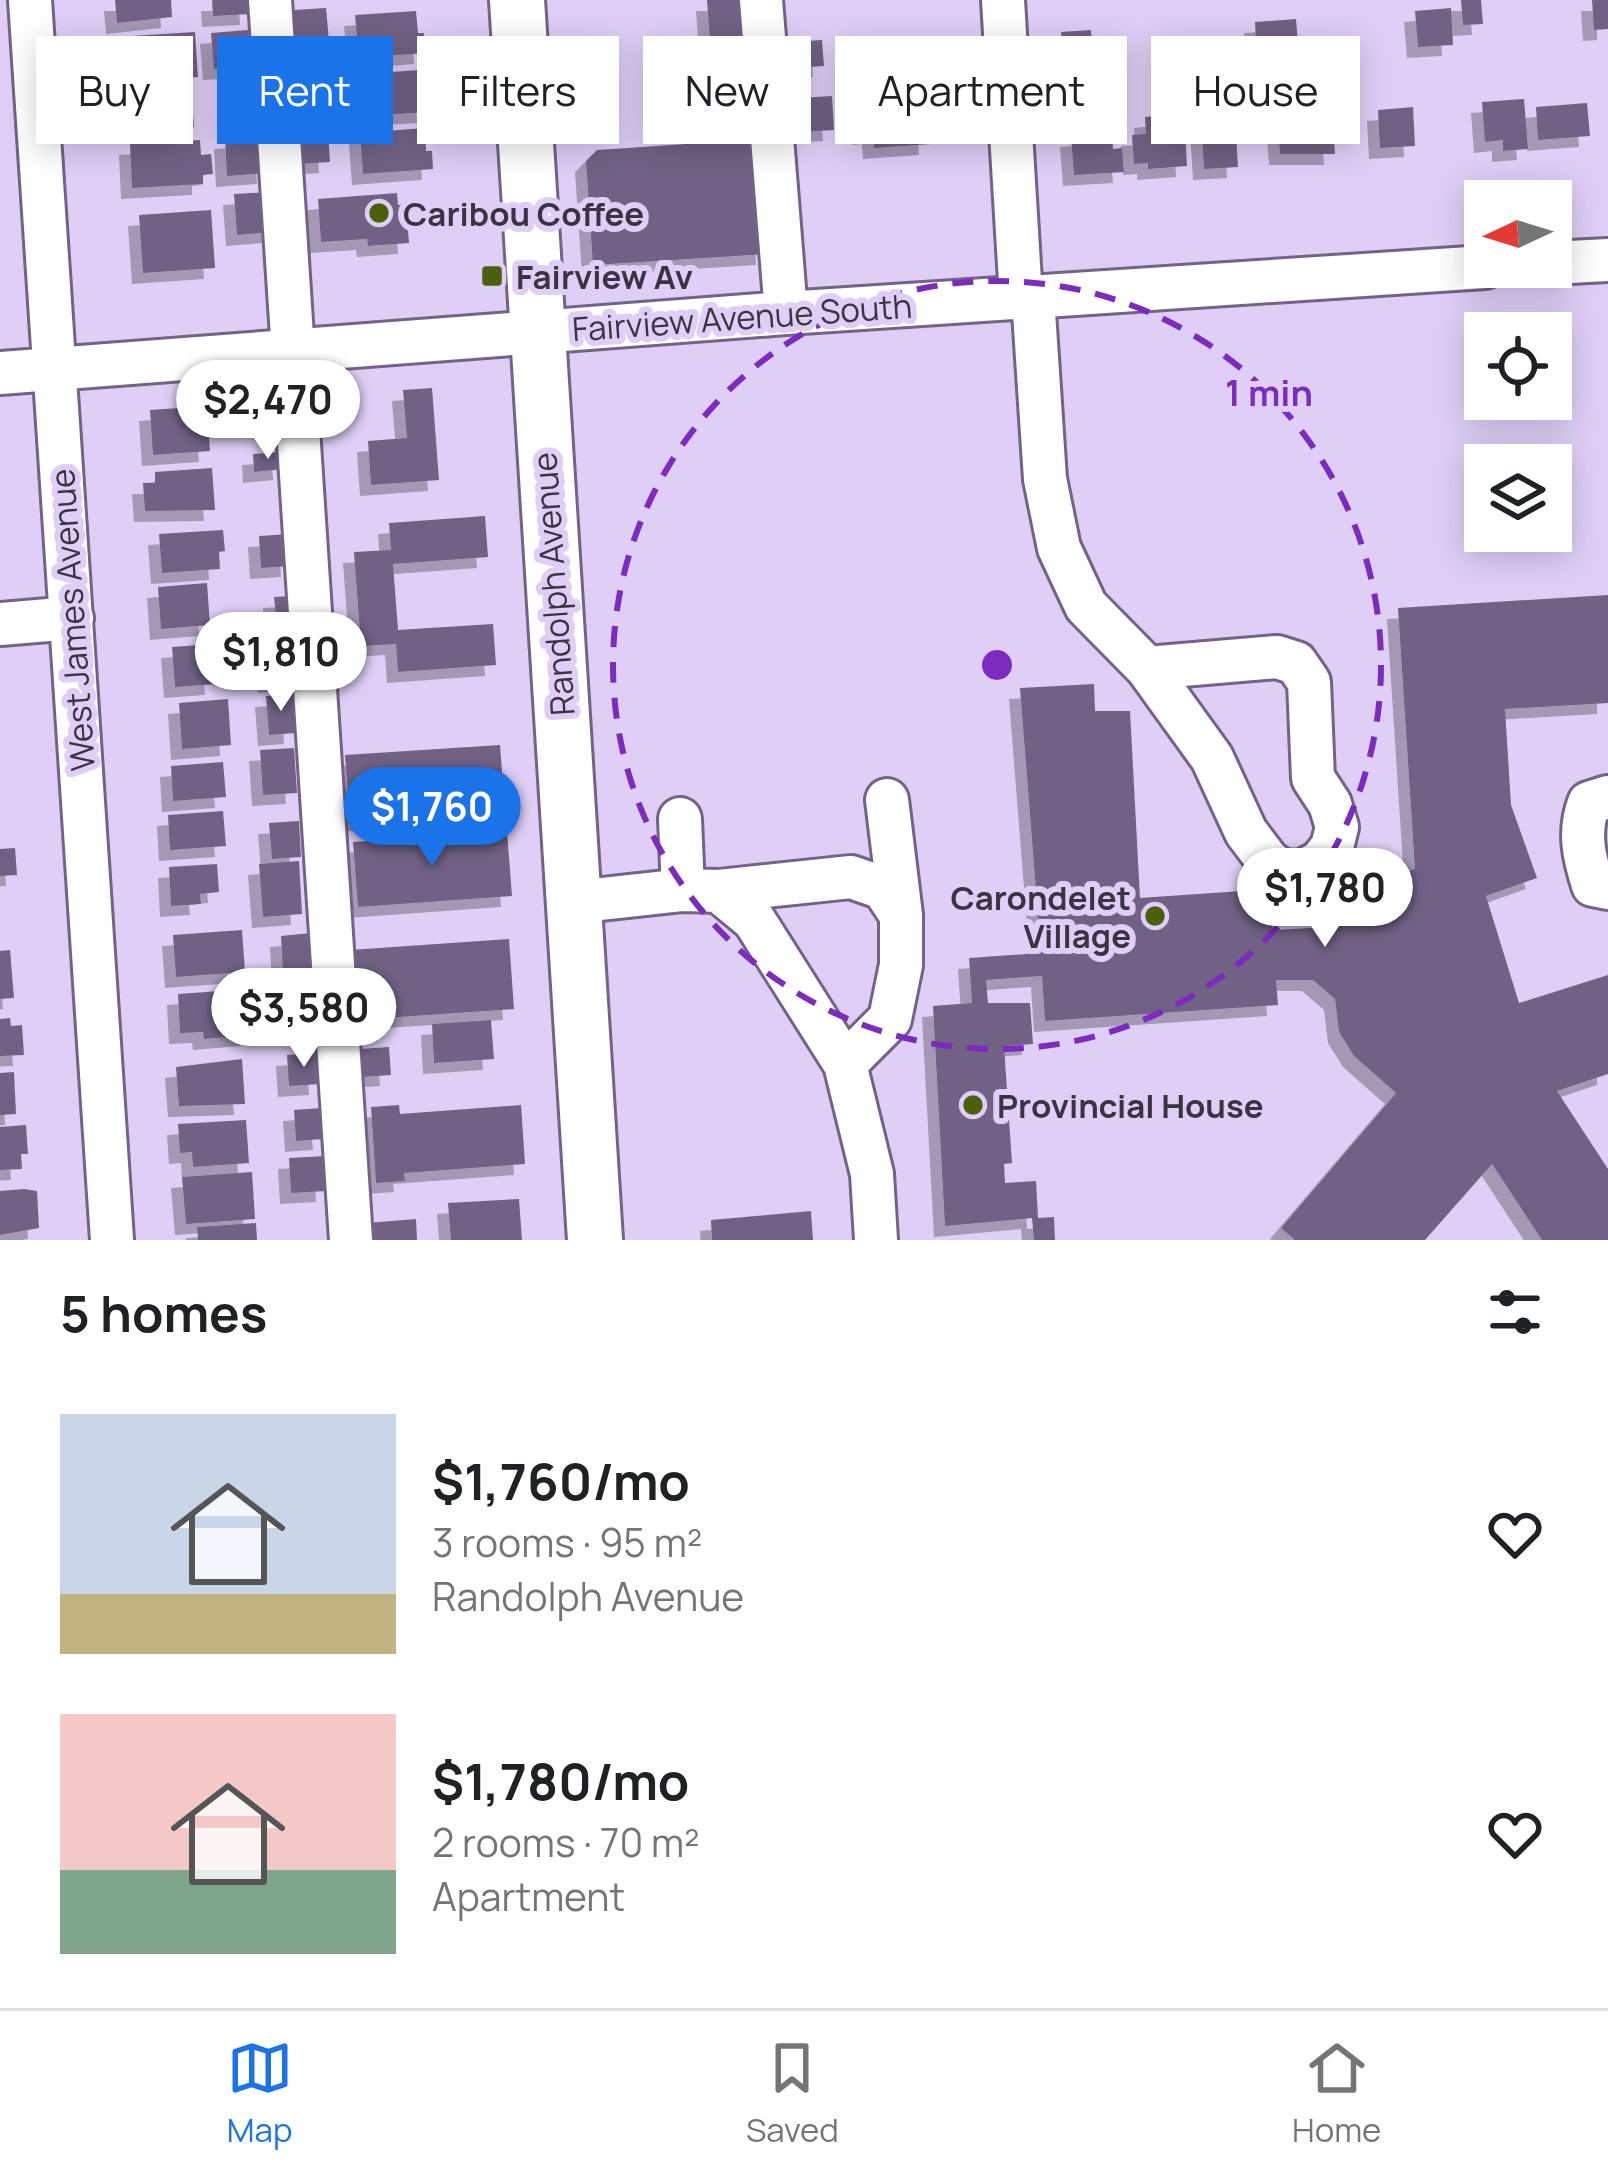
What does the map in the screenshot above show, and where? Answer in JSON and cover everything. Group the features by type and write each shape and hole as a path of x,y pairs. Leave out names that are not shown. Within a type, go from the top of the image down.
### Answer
{"main road":[{"name":"Randolph Avenue","path":"517,0 595,1240"}],"street":[{"path":"270,0 351,1240"},
{"path":"761,0 786,314"},
{"path":"1004,0 1045,478 1060,548 1086,606 1147,668 1212,758 1246,832 1268,861 1283,872 1303,871 1320,862 1332,847 1337,827 1330,804 1313,778 1310,682 1296,663 1277,656 1147,668"},
{"name":"West James Avenue","path":"21,23 55,369 112,1240"},
{"path":"1572,262 1608,260"},
{"name":"Fairview Avenue South","path":"0,373 1464,268"},
{"path":"0,624 72,618"},
{"path":"1608,797 1589,803 1582,821 1584,857 1593,885 1608,888"},
{"path":"845,1064 890,1019 901,965 901,915 887,800"},
{"path":"680,819 701,891 754,920 845,1064 872,1174 876,1240"},
{"path":"574,902 851,878 883,888 901,915"}],"building":[{"path":"115,0 171,0 172,17 117,23"},
{"path":"212,0 250,0 251,14 213,16"},
{"path":"707,0 742,0 745,36 710,36"},
{"path":"1461,0 1481,0 1483,24 1463,25"},
{"path":"1592,0 1608,0 1608,29 1594,30"},
{"path":"326,8 329,36 296,36 294,10"},
{"path":"1451,8 1453,45 1418,47 1415,11"},
{"path":"416,11 418,33 424,36 417,36 417,54 393,55 393,36 357,36 355,15"},
{"path":"1296,19 1297,36 1256,36 1255,22"},
{"path":"248,30 248,36 217,36 214,69 211,33"},
{"path":"1091,30 1091,36 1061,36 1061,32"},
{"path":"195,32 198,77 193,77 193,36 132,36"},
{"path":"822,40 824,66 811,67 811,41"},
{"path":"417,70 417,113 393,114 393,72"},
{"path":"832,96 834,130 811,131 811,97"},
{"path":"1524,99 1528,149 1503,151 1503,140 1485,142 1482,102"},
{"path":"1587,103 1590,136 1538,140 1536,107"},
{"path":"1413,107 1415,146 1380,148 1378,110"},
{"path":"1151,116 1151,144 1186,144 1187,166 1148,169 1148,163 1134,164 1132,135 1146,134 1145,117"},
{"path":"417,129 417,144 426,144 426,151 432,151 433,169 363,174 361,144 393,144 393,130"},
{"path":"200,140 201,155 211,154 213,174 203,175 203,184 132,188 130,144"},
{"path":"225,144 266,144 268,173 227,176"},
{"path":"299,144 329,144 330,162 300,164"},
{"path":"760,144 767,254 593,265 586,161 597,150"},
{"path":"874,144 930,144 874,148"},
{"path":"1072,144 1122,148 1124,172 1074,175"},
{"path":"1202,144 1237,144 1238,167 1204,169"},
{"path":"1279,144 1334,144 1335,154 1280,154"},
{"path":"270,192 273,232 237,235 234,194"},
{"path":"397,193 398,205 406,204 409,243 321,242 318,199"},
{"path":"211,210 215,268 143,273 139,215"},
{"path":"432,388 439,480 371,485 368,441 407,438 403,390"},
{"path":"207,406 210,451 153,455 150,410"},
{"path":"283,452 284,469 254,472 253,454"},
{"path":"212,468 215,510 145,511 143,483 155,483 155,472"},
{"path":"485,516 488,557 393,564 398,630 493,624 496,665 398,672 396,644 361,646 354,552 391,550 389,523"},
{"path":"223,530 225,551 219,552 220,569 162,573 159,534"},
{"path":"290,534 292,566 261,568 259,536"},
{"path":"207,583 210,625 161,629 158,587"},
{"name":"Carondelet Village","path":"1608,595 1608,703 1505,709 1511,805 1537,878 1486,896 1519,1003 1608,975 1608,1074 1557,1091 1608,1169 1608,1240 1542,1240 1492,1164 1425,1240 1295,1240 1281,1228 1396,1093 1354,1056 1339,1032 1335,999 1313,980 1276,980 1278,1005 1045,1021 1042,976 986,980 988,1003 1030,1003 1033,1044 1004,1046 1012,1163 1004,1164 1005,1183 1036,1181 1038,1218 1054,1217 1055,1240 1034,1240 1032,1218 945,1226 933,1006 972,1003 969,958 1041,953 1020,688 1094,684 1095,711 1130,711 1140,898 1270,889 1273,930 1331,927 1366,885 1415,869 1398,608"},
{"path":"292,596 294,625 277,626 274,597"},
{"path":"213,644 216,684 175,687 172,647"},
{"path":"295,664 296,680 269,682 268,666"},
{"path":"293,694 295,733 269,735 266,696"},
{"path":"228,699 231,745 182,749 179,703"},
{"path":"500,745 505,810 350,821 345,755"},
{"path":"294,748 297,793 263,795 260,750"},
{"path":"223,762 226,797 173,801 171,766"},
{"path":"223,811 226,846 170,850 168,815"},
{"path":"299,821 301,857 272,859 269,823"},
{"path":"507,832 512,896 358,907 353,842"},
{"path":"15,848 17,875 0,876 0,849"},
{"path":"299,861 302,914 263,917 259,864"},
{"path":"217,864 219,892 200,894 201,904 171,906 169,867"},
{"path":"242,930 245,972 176,977 173,935"},
{"path":"311,933 314,969 283,971 281,936"},
{"path":"509,939 514,1009 355,1020 350,950"},
{"path":"10,950 14,998 0,999 0,951"},
{"path":"248,989 251,1035 204,1039 203,1032 180,1033 178,994"},
{"path":"314,989 317,1027 284,1029 282,991"},
{"path":"10,1018 11,1026 22,1025 24,1055 0,1056 0,1019"},
{"path":"491,1020 494,1059 434,1063 432,1024"},
{"path":"389,1047 391,1075 363,1077 361,1049"},
{"path":"318,1053 320,1084 289,1086 287,1055"},
{"path":"242,1059 245,1104 179,1106 176,1067"},
{"path":"14,1072 16,1114 0,1115 0,1073"},
{"path":"399,1105 400,1114 521,1105 525,1164 404,1173 405,1181 376,1183 371,1107"},
{"path":"321,1108 324,1139 296,1141 294,1110"},
{"path":"246,1120 249,1163 193,1167 192,1152 180,1153 178,1124"},
{"path":"26,1125 28,1154 21,1154 22,1169 0,1170 0,1127"},
{"path":"325,1156 327,1191 291,1193 289,1158"},
{"path":"252,1172 255,1219 186,1224 182,1177"},
{"path":"0,1191 37,1191 39,1228 0,1235"},
{"path":"519,1199 522,1240 451,1240 448,1203"},
{"path":"811,1211 813,1240 712,1240 711,1220"},
{"path":"416,1219 417,1240 369,1240 367,1223"},
{"path":"256,1223 257,1240 198,1240 197,1227"}],"place":[{"name":"Caribou Coffee","path":"379,213"},
{"name":"Fairview Av","path":"492,276"},
{"name":"Carondelet Village","path":"1155,916"},
{"name":"Provincial House","path":"973,1105"}]}
